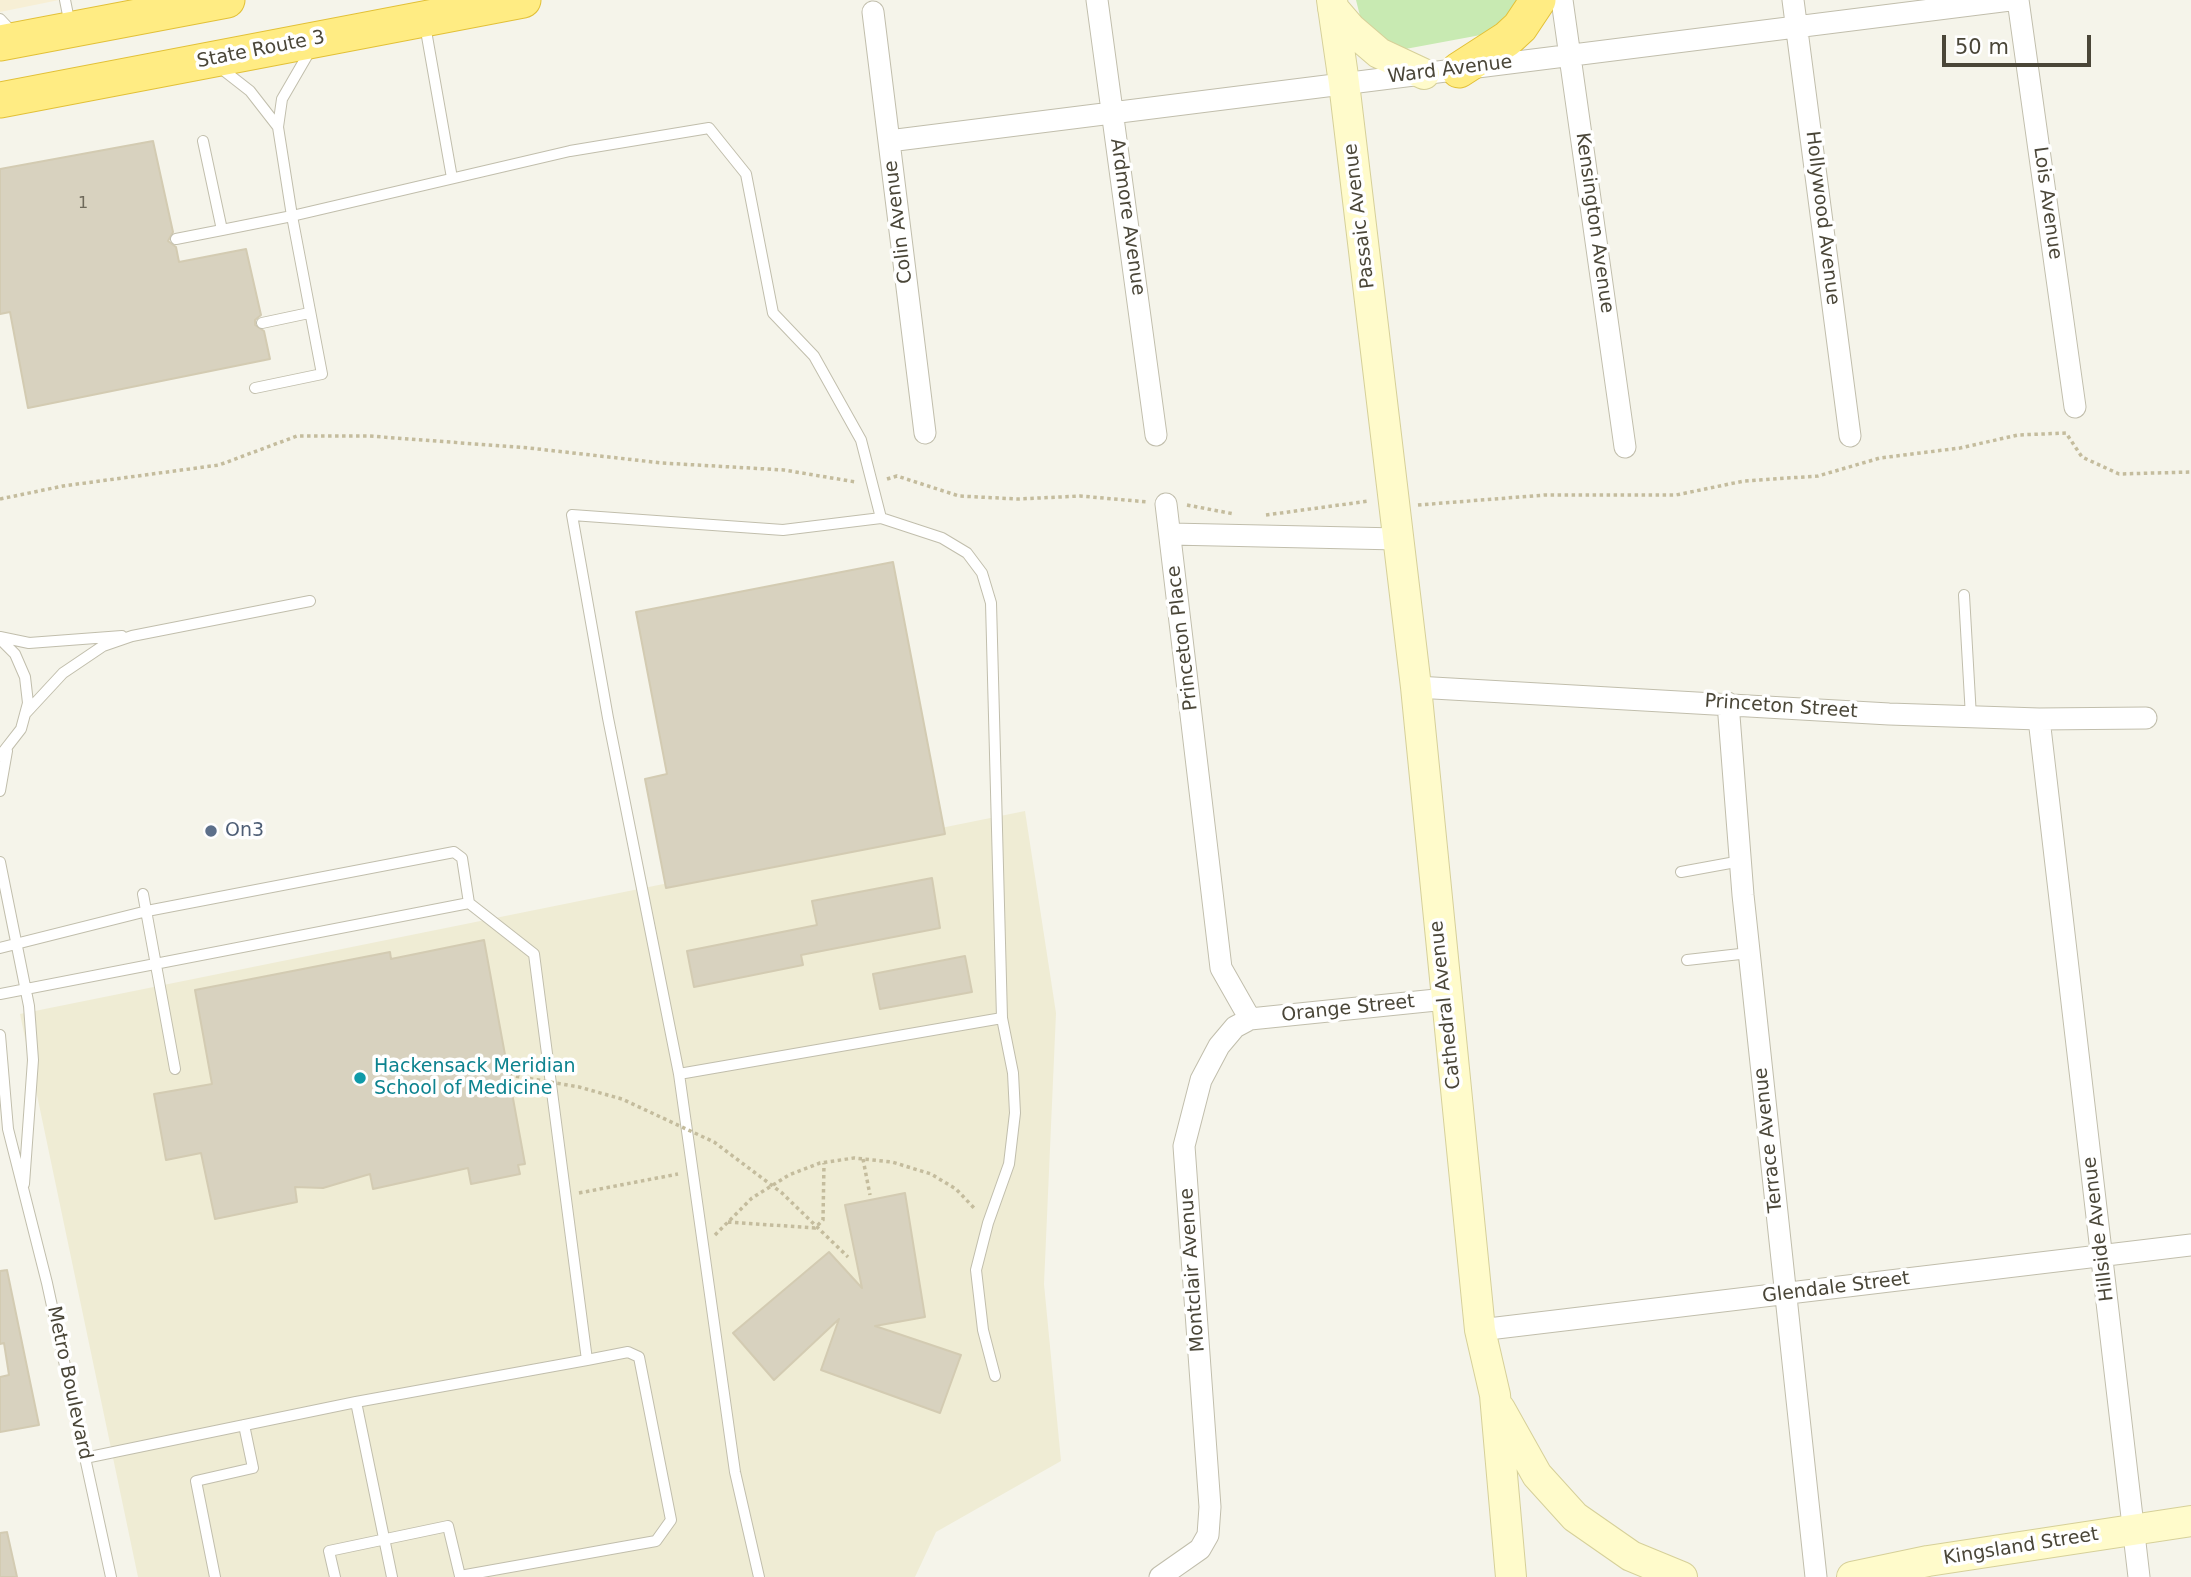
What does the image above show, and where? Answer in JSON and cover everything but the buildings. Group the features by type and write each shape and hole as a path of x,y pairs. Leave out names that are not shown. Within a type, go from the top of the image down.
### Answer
{"highway":[{"path":"6,34 68,15 128,14 227,0"},
{"name":"State Route 3","path":"0,100 523,0"},
{"path":"1459,71 1507,39 1525,20 1538,0"}],"main road":[{"path":"1332,4 1351,29 1379,53 1424,74"},
{"name":"Passaic Avenue","path":"1332,4 1345,83 1386,433"},
{"name":"Cathedral Avenue","path":"1386,433 1416,687 1480,1330 1495,1395 1511,1577"},
{"path":"1495,1395 1537,1475 1576,1517 1631,1556 1682,1577"},
{"name":"Kingsland Street","path":"1852,1577 1928,1561 2191,1521"}],"street":[{"name":"Ardmore Avenue","path":"1097,0 1156,435"},
{"name":"Kensington Avenue","path":"1562,0 1625,447"},
{"name":"Hollywood Avenue","path":"1793,0 1850,436"},
{"name":"Ward Avenue","path":"889,141 2010,0"},
{"name":"Lois Avenue","path":"2018,0 2075,407"},
{"name":"Colin Avenue","path":"873,12 925,433"},
{"path":"1166,504 1171,534 1398,539"},
{"name":"Princeton Place","path":"1171,534 1222,968 1250,1019"},
{"name":"Princeton Street","path":"1416,687 1971,717 2147,718"},
{"name":"Terrace Avenue","path":"1728,703 1749,953 1816,1577"},
{"name":"Hillside Avenue","path":"2039,719 2140,1577"},
{"name":"Orange Street","path":"1250,1019 1446,999"},
{"name":"Montclair Avenue","path":"1160,1577 1200,1549 1208,1535 1210,1507 1184,1146 1201,1080 1219,1046 1235,1027 1250,1019"},
{"name":"Glendale Street","path":"1480,1330 2191,1245"}],"lane":[{"path":"424,19 452,178"},
{"path":"255,388 322,374 309,313 278,127 282,99 295,72 318,39"},
{"path":"211,60 250,91 278,127"},
{"path":"176,239 292,216 570,150 709,128 746,174 773,313 814,356 861,440 881,518"},
{"path":"203,141 222,230"},
{"path":"262,323 309,313"},
{"path":"759,1577 735,1472 679,1074 608,718 572,515 783,530 881,518 942,538 967,552 982,573 991,603 1002,1018 1013,1073 1015,1113 1009,1164 988,1223 976,1270 983,1330 995,1376"},
{"path":"1964,595 1971,717"},
{"path":"25,714 63,673 103,646 132,636 310,601"},
{"path":"0,638 29,643 101,635 132,636"},
{"path":"0,638 15,654 25,677 28,703 21,729 3,754 0,791"},
{"path":"0,948 147,911 454,852 462,858 468,903 534,954 587,1360"},
{"name":"Metro Boulevard","path":"0,862 25,988 33,1060 24,1191"},
{"path":"1681,872 1741,862"},
{"path":"143,894 175,1069"},
{"path":"0,995 156,962 468,903"},
{"path":"1687,960 1749,953"},
{"path":"679,1074 1002,1018"},
{"name":"Metro Boulevard","path":"0,1035 8,1129 111,1577"},
{"path":"85,1458 356,1402 628,1352 639,1357 671,1520 656,1541 460,1576 449,1526 329,1551 335,1577"},
{"path":"356,1402 391,1577"},
{"path":"215,1577 196,1481 253,1468 244,1425"}],"path":[{"path":"1416,505 1545,495 1676,495 1744,481 1818,476 1880,458 1960,448 2018,436 2066,433 2082,457 2119,474 2191,472"},
{"path":"0,499 63,486 219,465 297,436 369,436 529,448 662,463 784,470 872,484 897,476 959,496 1018,499 1080,496 1199,506 1239,515"},
{"path":"1262,515 1372,501"},
{"path":"509,1075 579,1087 622,1098 713,1142 782,1193 848,1256"},
{"path":"863,1160 870,1195"},
{"path":"704,1246 752,1198 789,1175 824,1163 863,1160 892,1162 931,1174 956,1189 988,1223"},
{"path":"728,1222 815,1228 823,1220 824,1163"},
{"path":"566,1196 693,1171"}],"shaded area":[{"path":"0,0 59,0 0,12"},
{"path":"1025,811 1056,1013 1044,1284 1061,1461 936,1532 915,1577 138,1577 20,1014"}],"green space":[{"path":"1356,0 1517,0 1516,6 1486,34 1400,50 1362,24"}],"place":[{"name":"On3","path":"211,831"},
{"name":"Hackensack Meridian School of Medicine","path":"360,1078"}]}
